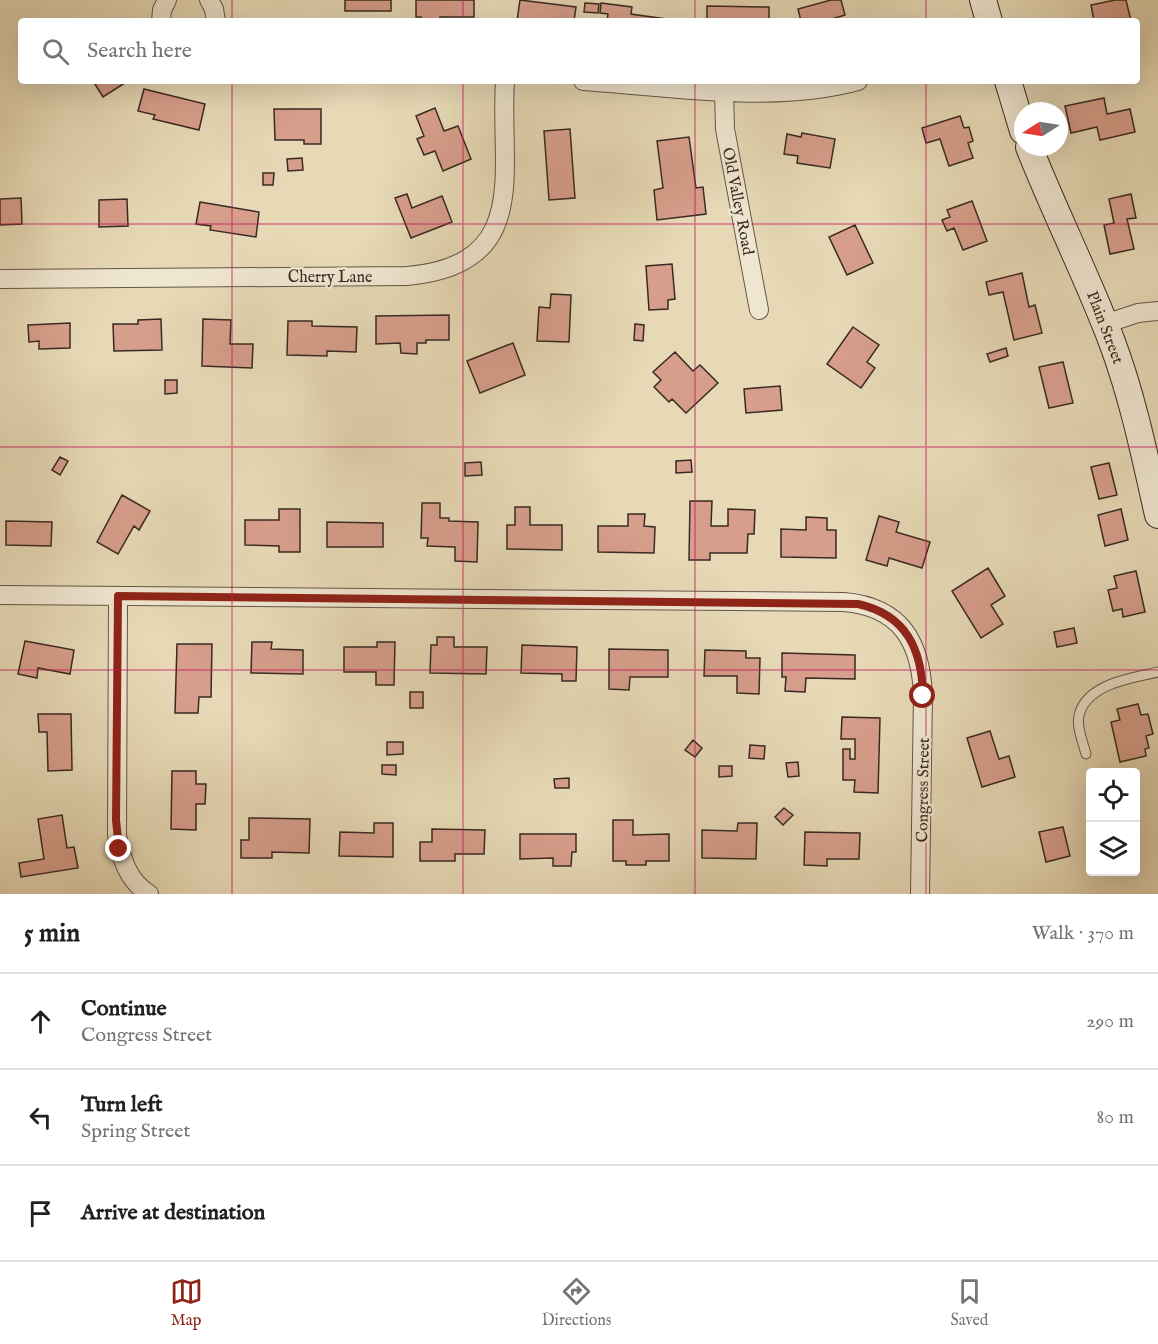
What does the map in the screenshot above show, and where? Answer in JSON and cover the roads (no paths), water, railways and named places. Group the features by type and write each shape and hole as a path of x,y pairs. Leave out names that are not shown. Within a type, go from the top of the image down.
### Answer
{"street":[{"path":"161,18 167,0"},
{"path":"209,0 216,18"},
{"path":"983,0 988,18"},
{"name":"Cherry Lane","path":"0,279 407,276 447,268 468,258 478,250 487,242 499,222 505,186 505,84"},
{"path":"625,84 724,91 793,91 844,84"},
{"path":"1009,84 1014,102"},
{"name":"Old Valley Road","path":"724,91 725,129 759,310"},
{"name":"Plain Street","path":"1033,156 1105,324 1130,398 1158,515"},
{"path":"1105,324 1138,313 1158,311"},
{"name":"Congress Street","path":"0,595 844,602 872,607 884,612 904,630 921,667 923,696 920,894"},
{"path":"118,596 117,835 123,862 129,874 137,885 149,894"}],"lane":[{"path":"1086,754 1079,726 1079,713 1087,700 1116,683 1158,672"}]}
